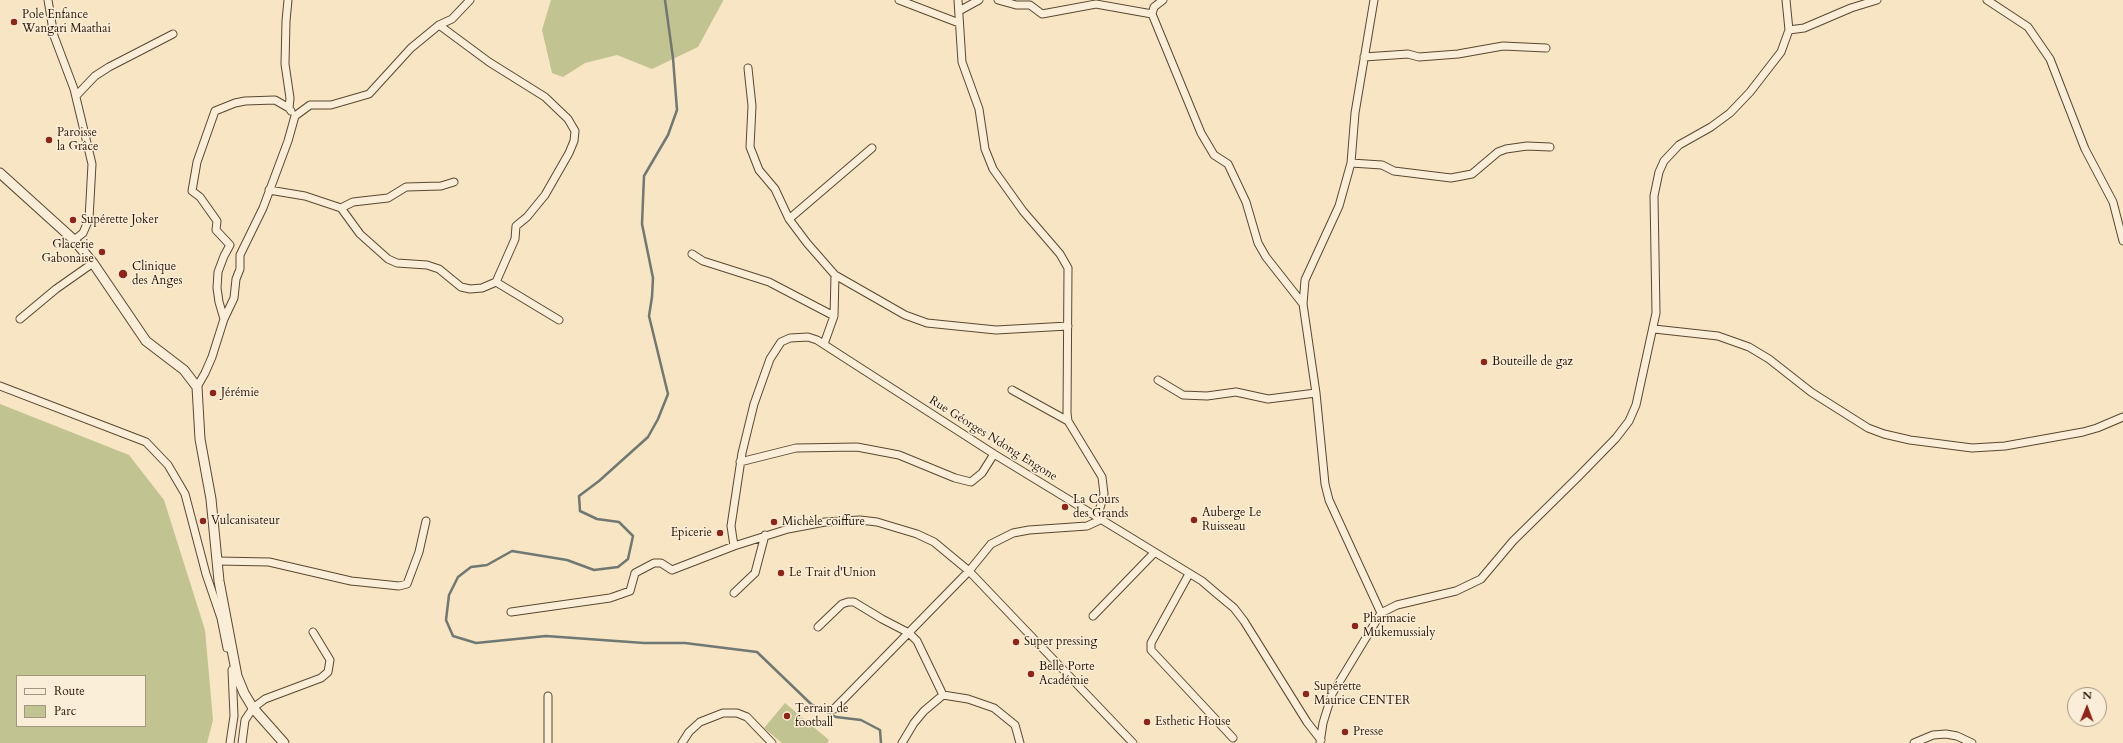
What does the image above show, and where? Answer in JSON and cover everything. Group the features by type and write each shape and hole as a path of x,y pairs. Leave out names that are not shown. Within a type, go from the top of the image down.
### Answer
{"street":[{"path":"48,0 54,36 76,96 91,156 92,177 87,226 83,233 74,240"},
{"path":"288,0 285,64 290,98 289,108"},
{"path":"196,386 209,365 224,319 234,298 236,279 240,269 240,255 263,208 288,141 295,116 310,105 331,105 369,94 377,87 393,65 439,25 452,20 470,0"},
{"path":"898,0 959,23"},
{"path":"834,709 969,571 992,544 1013,533 1029,530 1087,526 1099,519 1104,494 1102,477 1068,421 1068,268 1060,254 1023,210 993,169 985,148 979,109 962,62 958,0"},
{"path":"959,10 978,0"},
{"path":"998,0 1016,5 1030,5 1042,14 1096,4 1152,14"},
{"path":"1163,0 1154,7 1152,14 1163,43 1184,87 1202,133 1214,155 1228,164 1243,195 1258,242 1266,257 1303,304"},
{"path":"1374,0 1355,113 1352,163 1345,192 1305,280 1303,304 1316,393 1325,484 1329,500 1381,613"},
{"path":"1322,742 1323,723 1332,694 1381,613 1397,605 1464,588 1481,579 1513,541 1578,477 1624,428 1636,405 1654,329 1657,295 1654,196 1659,172 1664,161 1679,145 1711,127 1740,103 1781,52 1789,30 1786,0"},
{"path":"1789,30 1804,28 1856,6 1877,0"},
{"path":"1987,0 2028,27 2050,59 2085,149 2113,202 2123,241"},
{"path":"269,190 305,196 342,208 360,234 388,259 397,263 427,265 439,269 461,287 470,289 482,288 496,282 515,239 516,226 527,217 545,196 569,153 575,137 575,131 568,119 545,97 489,62 439,25"},
{"path":"76,96 95,76 174,34"},
{"path":"1364,57 1408,54 1419,57 1458,54 1503,46 1546,48"},
{"path":"748,68 752,106 750,147 759,170 775,189 789,219 807,243 835,275 905,315 927,323 996,330 1068,326"},
{"path":"224,319 217,288 218,272 230,245 216,230 217,220 200,197 192,191 197,162 215,111 235,103 245,101 275,100 289,108 295,116"},
{"path":"1352,163 1382,165 1394,171 1451,178 1472,174 1498,152 1506,149 1527,146 1550,147"},
{"path":"789,219 872,148"},
{"path":"0,173 74,240 93,263 146,341 184,370 196,386 200,439 211,493 221,591 237,676 253,708 284,743"},
{"path":"342,208 353,202 388,198 406,187 441,186 454,182"},
{"path":"692,254 703,261 769,282 834,316"},
{"path":"20,319 56,289 93,263"},
{"path":"824,344 834,316 835,275"},
{"path":"496,282 559,320"},
{"path":"1654,329 1718,336 1749,346 1769,359 1811,392 1868,428 1884,434 1910,440 1972,448 2005,446 2090,430 2123,417"},
{"name":"Rue Géorges Ndong Engone","path":"734,546 731,526 740,462 754,404 776,348 781,342 798,337 808,337 824,344 994,454 1189,574 1227,602 1244,621 1307,722 1322,742"},
{"path":"1158,380 1183,395 1207,396 1236,392 1268,399 1316,393"},
{"path":"0,386 117,429 146,442 168,465 185,494 206,574 222,625 233,674 234,716 230,743"},
{"path":"1012,390 1068,421"},
{"path":"740,462 796,448 857,447 899,455 955,478 971,482 982,473 994,454"},
{"path":"512,612 546,606 597,601 630,591 634,573 654,563 661,563 672,570 765,535 815,523 860,520 877,522 917,534 934,542 969,571 1133,743"},
{"path":"217,561 270,562 351,581 399,586 407,584 419,552 426,521"},
{"path":"734,593 756,573 765,535"},
{"path":"1093,616 1154,552"},
{"path":"1189,574 1151,643 1151,650 1233,738"},
{"path":"818,627 848,602 854,602 909,633 917,641 943,695"},
{"path":"242,743 245,720 253,708 265,699 321,678 328,672 330,660 313,632"},
{"path":"902,743 914,723 924,711 943,695 968,699 994,708 1015,725 1020,743"},
{"path":"548,696 548,743"},
{"path":"682,743 688,732 700,722 723,713 737,713 747,717 772,743"},
{"path":"1914,743 1933,735 1946,734 1957,736 1972,743"}],"green space":[{"path":"551,0 723,1 698,47 652,69 617,55 585,63 563,77 552,73 542,30"},
{"path":"0,404 129,455 164,500 205,630 213,720 207,743 0,743"},
{"name":"Terrain de football","path":"785,703 829,740 827,743 782,743 764,728"}],"waterway":[{"path":"665,0 673,58 677,110 668,135 644,176 642,224 653,278 649,316 668,394 658,419 648,437 599,481 579,496 580,511 597,519 619,522 633,536 628,559 618,567 594,570 567,560 512,551 487,565 471,567 458,577 449,595 446,620 453,636 476,643 546,636 644,643 685,643 757,652 811,704 836,717 861,720 880,730 881,743"}],"place":[{"name":"Pole Enfance Wangari Maathai","path":"14,22"},
{"name":"Paroisse la Grâce","path":"49,140"},
{"name":"Supérette Joker","path":"73,220"},
{"name":"Glacerie Gabonaise","path":"102,252"},
{"name":"Clinique des Anges","path":"123,274"},
{"name":"Bouteille de gaz","path":"1484,362"},
{"name":"Jérémie","path":"213,393"},
{"name":"La Cours des Grands","path":"1065,507"},
{"name":"Auberge Le Ruisseau","path":"1194,520"},
{"name":"Vulcanisateur","path":"203,521"},
{"name":"Michèle coiffure","path":"774,522"},
{"name":"Epicerie","path":"720,533"},
{"name":"Le Trait d'Union","path":"781,573"},
{"name":"Pharmacie Mukemussialy","path":"1355,626"},
{"name":"Super pressing","path":"1016,642"},
{"name":"Belle Porte Académie","path":"1031,674"},
{"name":"Supérette Maurice CENTER","path":"1306,694"},
{"name":"Terrain de football","path":"787,716"},
{"name":"Esthetic House","path":"1147,722"},
{"name":"Presse","path":"1345,732"}]}
